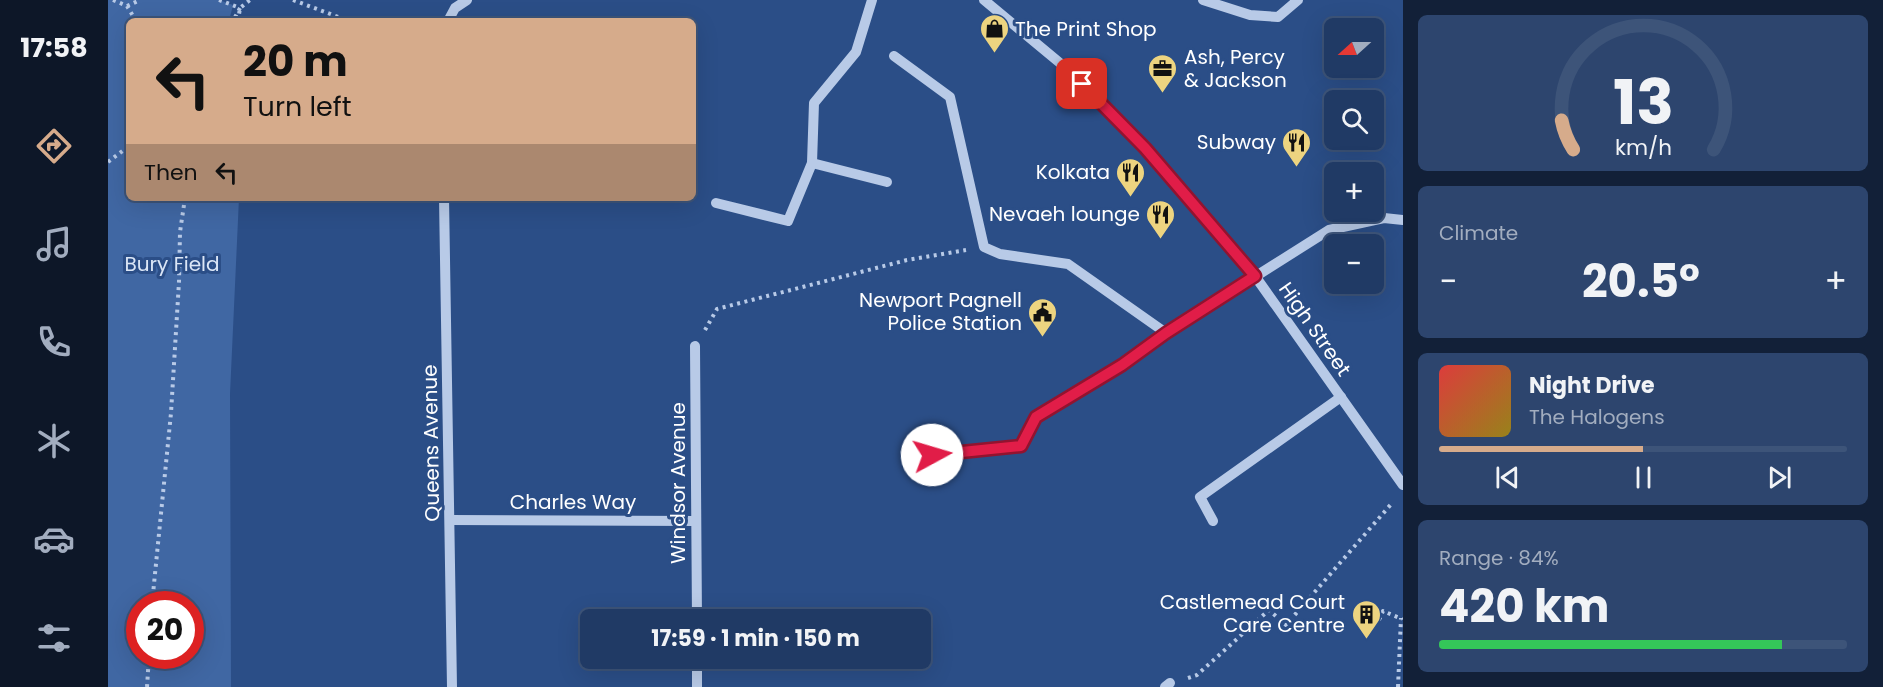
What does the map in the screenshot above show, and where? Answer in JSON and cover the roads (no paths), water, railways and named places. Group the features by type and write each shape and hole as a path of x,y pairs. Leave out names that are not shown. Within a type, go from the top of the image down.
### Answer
{"street":[{"path":"450,18 455,8 467,0"},
{"path":"716,203 788,221 812,163 814,102 856,52 872,0"},
{"name":"High Street","path":"984,0 1066,69 1137,140 1255,276 1403,484"},
{"path":"1203,0 1250,15 1278,17 1298,0"},
{"path":"894,56 950,97 984,247 999,254 1068,264 1166,333"},
{"path":"812,163 887,182"},
{"name":"Queens Avenue","path":"444,201 452,687"},
{"path":"932,455 1021,446 1036,417 1122,365 1166,333 1329,230 1384,219 1403,220"},
{"name":"Windsor Avenue","path":"695,346 697,609"},
{"path":"1213,521 1200,497 1341,397"},
{"name":"Charles Way","path":"450,520 696,521"},
{"path":"697,669 697,687"}],"place":[{"name":"The Print Shop","path":"994,54"},
{"name":"Ash, Percy & Jackson","path":"1163,94"},
{"name":"Subway","path":"1297,168"},
{"name":"Kolkata","path":"1131,198"},
{"name":"Nevaeh lounge","path":"1161,240"},
{"name":"Newport Pagnell Police Station","path":"1043,338"},
{"name":"Castlemead Court Care Centre","path":"1366,640"}],"park label":[{"name":"Bury Field","path":"172,264"}]}
